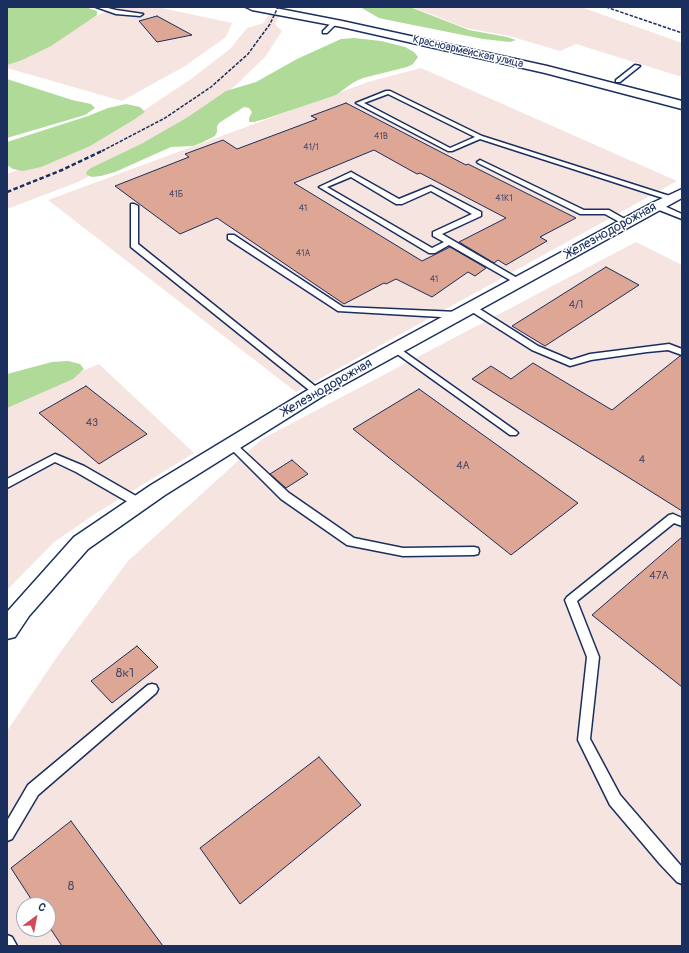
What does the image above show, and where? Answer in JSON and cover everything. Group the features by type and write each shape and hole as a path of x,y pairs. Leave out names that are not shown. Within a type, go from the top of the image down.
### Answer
{"main road":[{"name":"Красноармейская улица","path":"252,7 335,22 547,70 682,104"},
{"name":"Красноармейская улица","path":"290,7 457,42 682,97"}],"street":[{"name":"Железнодорожная","path":"7,630 21,610 81,543 139,503 317,392 670,199"}],"lane":[{"path":"99,7 116,12 140,14"},
{"path":"324,32 335,22"},
{"path":"618,81 637,66"},
{"path":"480,137 450,150 359,103 388,92 480,137 670,199 682,217"},
{"path":"480,162 582,212 606,212 626,222"},
{"path":"449,242 432,251 322,187 351,174 399,202 431,188 478,214 436,234 520,282"},
{"path":"134,206 134,245 317,392"},
{"path":"231,237 341,309 465,312 535,348 570,363 590,357 647,349 669,348 682,352"},
{"path":"396,349 513,433"},
{"path":"232,445 285,496 351,542 402,552 474,551"},
{"path":"7,484 55,458 80,469 139,503"},
{"path":"682,522 672,518 571,600 593,657 584,740 615,800 682,877"},
{"path":"7,834 33,790 152,690"},
{"path":"7,942 10,946"}],"shaded area":[{"path":"116,7 157,7 232,23 226,37 185,66 122,101 7,68 7,57"},
{"path":"273,7 284,7 275,24 282,31 265,57 237,84 196,119 78,182 7,209 7,174 46,160 85,142 146,109 191,79 230,49 247,28 264,23"},
{"path":"412,7 581,7 682,43 682,77 576,44 560,51 509,36 466,28"},
{"path":"421,68 677,181 296,392 48,200 368,82"},
{"path":"636,242 682,265 682,946 7,946 7,731 59,654 128,561 262,439"},
{"path":"99,364 194,453 98,512 54,542 7,590 7,403"}],"green space":[{"path":"7,7 85,7 97,11 97,15 51,46 22,60 7,65"},
{"path":"360,7 410,7 469,30 516,40 510,42 483,39 379,18"},
{"path":"354,38 381,41 405,47 414,52 418,57 413,64 407,67 363,78 354,82 336,95 265,119 249,122 252,112 249,108 244,107 219,123 215,136 201,143 193,146 171,147 115,172 101,176 92,177 87,175 86,172 91,168 143,143 188,117 226,91 256,82 297,59 341,39"},
{"path":"7,79 72,100 91,104 95,108 85,115 7,138"},
{"path":"126,104 140,107 145,112 90,146 41,167 23,171 13,169 7,165 7,142 88,116 108,108"},
{"path":"68,361 80,364 84,369 73,379 7,408 7,374 52,362"}],"building":[{"path":"157,16 192,35 157,42 139,21"},
{"path":"346,103 466,165 468,164 576,218 540,237 547,241 506,265 498,260 494,263 459,242 506,218 420,173 417,174 374,150 294,183 422,261 450,247 486,268 475,276 468,272 432,297 396,279 386,284 384,283 344,304 217,218 180,234 115,186 189,157 185,154 223,140 237,149 317,119 311,116"},
{"path":"606,267 639,285 545,346 512,326"},
{"path":"680,356 682,356 682,511 472,379 491,366 511,379 533,363 612,410"},
{"path":"86,386 147,434 99,464 39,413"},
{"path":"419,389 578,503 511,555 353,429"},
{"path":"292,460 308,474 286,488 270,474"},
{"path":"682,537 682,687 592,615"},
{"path":"137,646 158,667 112,703 91,681"},
{"path":"319,757 361,805 240,904 200,848"},
{"path":"71,821 163,946 62,946 56,937 56,897 30,897 11,868"}],"railway":[{"path":"103,150 165,118 211,87 248,54 270,24 278,7"},
{"path":"606,7 682,33"},
{"path":"7,192 62,170 103,150"}]}
